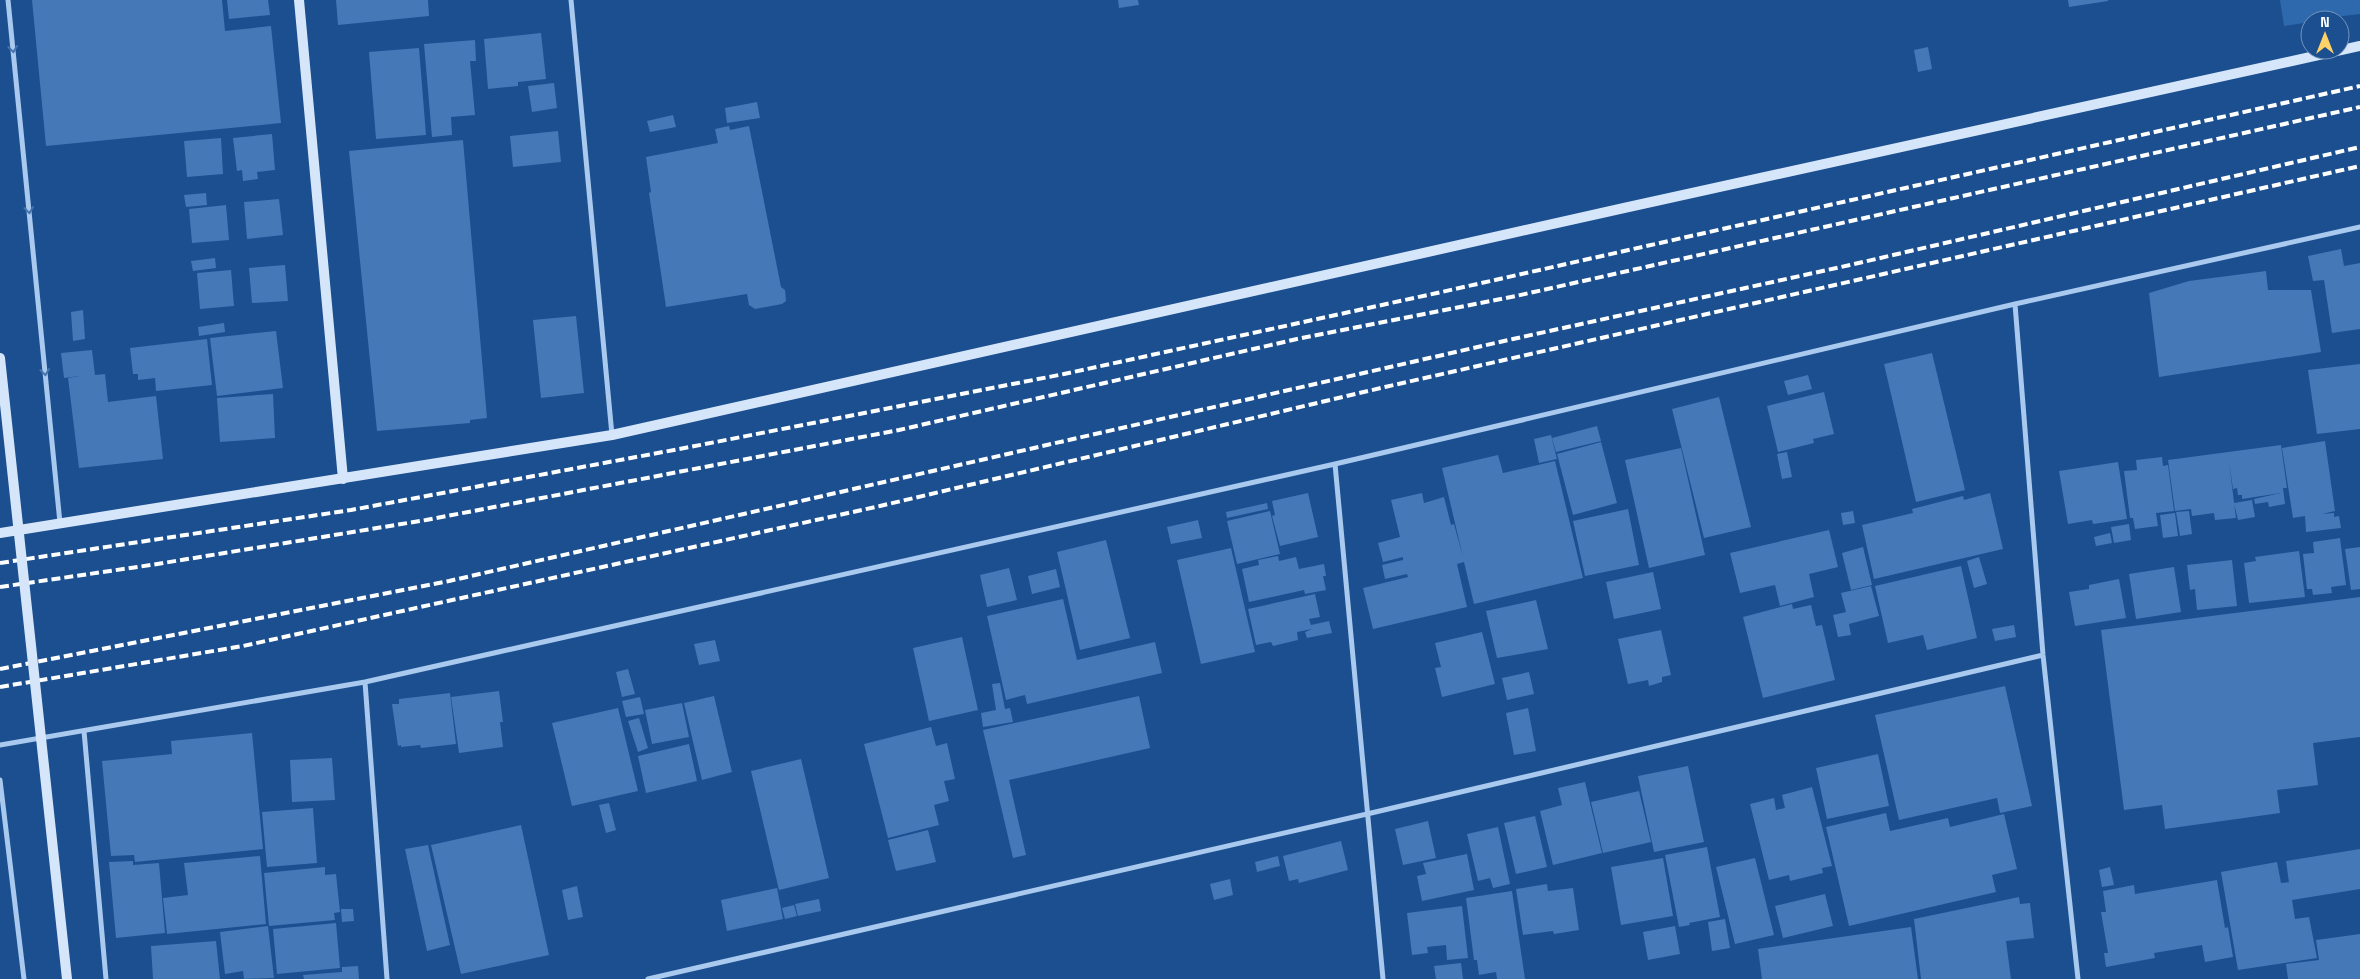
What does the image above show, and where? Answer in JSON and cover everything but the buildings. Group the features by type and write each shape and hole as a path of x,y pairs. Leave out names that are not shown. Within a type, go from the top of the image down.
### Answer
{"street":[{"path":"8,0 60,523"},
{"path":"299,0 343,479"},
{"path":"570,0 612,435"},
{"path":"0,533 612,435 1624,208 2360,46"},
{"path":"0,745 365,682 1335,464 2016,304 2360,227"},
{"path":"2016,304 2043,656 2078,979"},
{"path":"0,358 67,979"},
{"path":"1335,464 1383,979"},
{"path":"648,979 2043,656"},
{"path":"365,682 387,979"},
{"path":"84,731 106,979"},
{"path":"0,780 24,979"}],"shaded area":[{"path":"2280,0 2360,0 2360,14 2350,15 2350,10 2300,10 2300,24 2284,26"}],"railway":[{"path":"0,563 351,510 690,447 1064,374 1437,293 2360,86"},
{"path":"0,587 151,565 426,520 899,430 1297,339 1516,296 2360,107"},
{"path":"0,669 449,581 1513,339 1850,265 2360,147"},
{"path":"0,687 243,646 880,506 1385,387 2360,166"}]}
